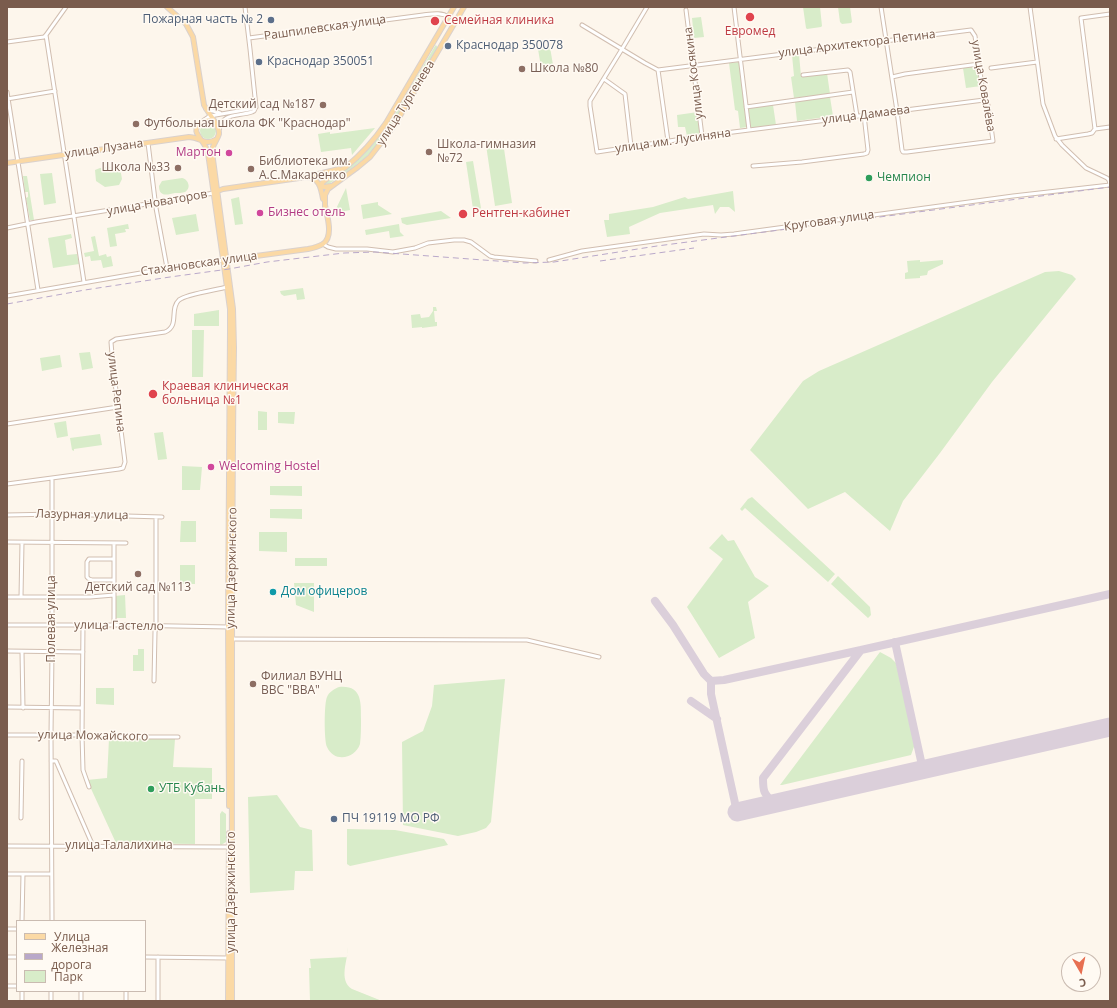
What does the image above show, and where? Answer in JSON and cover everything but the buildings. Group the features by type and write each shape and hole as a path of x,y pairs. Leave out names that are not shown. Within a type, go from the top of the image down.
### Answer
{"main road":[{"path":"167,7 186,24 193,37 204,104 214,123 218,127 219,132"},
{"name":"улица Тургенева","path":"454,7 381,131 367,147 345,167 322,183 322,186 331,186 358,167 376,150 399,118 464,7"},
{"path":"438,35 438,42 440,43 444,41"},
{"path":"431,47 436,44 439,46 439,49"},
{"path":"203,122 208,120 214,123"},
{"name":"улица Дзержинского","path":"203,122 198,126 197,131 198,137 207,148 233,309 234,343 230,627"},
{"name":"улица Дзержинского","path":"215,192 212,147 219,132"},
{"name":"улица Лузана","path":"7,163 193,137 201,140"},
{"path":"201,140 210,142 217,138"},
{"name":"улица Тургенева","path":"306,177 345,167"},
{"path":"306,177 316,180 320,185 329,232 327,239 323,244"},
{"name":"улица Новаторов","path":"215,192 306,177"},
{"path":"325,207 325,194 331,186"},
{"name":"Стахановская улица","path":"225,260 308,249 323,244"},
{"name":"улица Дзержинского","path":"225,260 230,309 230,639 233,720 228,1001"},
{"name":"улица Дзержинского","path":"230,846 232,1001"}],"street":[{"path":"7,42 44,37 66,7"},
{"name":"Рашпилевская улица","path":"245,7 256,107"},
{"path":"631,146 625,94 604,79 647,7"},
{"path":"734,7 749,130"},
{"path":"881,7 897,111"},
{"path":"1030,7 1043,104 1056,139 1086,168 1107,178 1110,185"},
{"name":"улица Косякина","path":"686,10 702,136"},
{"name":"Рашпилевская улица","path":"249,38 418,15 438,13 445,14 448,17"},
{"path":"1095,129 1081,18 1110,14"},
{"path":"582,25 658,70 668,141"},
{"name":"улица Архитектора Петина","path":"658,70 885,40 971,30 972,32"},
{"name":"улица Ковалёва","path":"897,111 901,148 903,152 993,141 988,105 984,100 975,36 972,32"},
{"path":"46,35 84,282"},
{"path":"991,68 1037,62"},
{"path":"892,77 979,64"},
{"path":"803,75 848,70 850,72 856,116"},
{"name":"улица им. Лусиняна","path":"604,79 590,100 597,152 749,130"},
{"path":"8,99 55,91"},
{"path":"7,92 38,290"},
{"path":"746,107 853,92"},
{"name":"улица Дамаева","path":"749,130 984,100"},
{"path":"203,122 210,116 256,107"},
{"path":"219,132 221,122 224,119 252,112 256,107"},
{"path":"206,109 224,113"},
{"path":"754,166 802,162 867,153 868,150 864,115"},
{"path":"1056,139 1088,134 1092,133 1095,129 1110,127"},
{"path":"148,143 167,268"},
{"name":"Круговая улица","path":"549,260 582,251 704,234 734,234 1013,196 1110,185"},
{"name":"улица Новаторов","path":"7,228 215,192"},
{"path":"323,244 336,249 367,249 393,252 415,248 428,242 464,240 471,242 490,256 536,260"},
{"name":"Стахановская улица","path":"7,296 167,268 225,260"},
{"name":"улица Репина","path":"7,484 123,468 125,462 110,345 112,340 169,331 173,325 175,305 180,299 227,287"},
{"path":"7,424 118,407"},
{"name":"Полевая улица","path":"52,478 52,920"},
{"name":"Лазурная улица","path":"7,515 52,514 162,517"},
{"path":"154,681 156,626 156,517"},
{"path":"7,542 126,543"},
{"path":"21,597 22,542"},
{"path":"114,543 114,625"},
{"path":"114,559 89,559 87,562 87,577 89,579 114,580"},
{"path":"7,596 90,597 114,595"},
{"path":"83,625 83,770 89,787"},
{"name":"улица Гастелло","path":"7,626 114,625 230,627"},
{"path":"230,639 527,640 599,657"},
{"path":"7,651 83,652"},
{"path":"22,652 23,708"},
{"path":"7,708 82,708"},
{"name":"улица Можайского","path":"7,735 178,737"},
{"path":"21,818 22,761"},
{"path":"51,761 56,761 93,846"},
{"name":"улица Талалихина","path":"7,846 230,846"},
{"path":"7,874 51,874"},
{"path":"22,920 23,874"},
{"path":"146,957 228,958"},
{"path":"158,957 158,1001"}],"green space":[{"path":"803,7 820,7 821,27 806,28"},
{"path":"838,7 850,7 851,23 842,24 840,22"},
{"path":"701,17 704,37 694,38 692,18"},
{"path":"436,45 438,48 392,126 374,149 348,171 326,186 323,184 346,169 362,156 381,135"},
{"path":"550,47 554,71 542,73 538,49"},
{"path":"799,54 801,76 827,73 830,94 794,98 791,77 794,76 792,55"},
{"path":"740,62 748,127 740,128 738,111 735,110 729,63"},
{"path":"978,66 981,86 966,88 963,68"},
{"path":"830,97 833,116 797,121 795,102"},
{"path":"773,105 776,125 751,129 748,108"},
{"path":"698,112 701,134 687,136 685,127 678,127 677,115"},
{"path":"205,123 211,123 216,128 214,137 211,139 205,139 200,134 200,128"},
{"path":"375,128 352,155 351,148 321,152 318,134 330,132 330,134"},
{"path":"503,142 512,203 495,206 486,145"},
{"path":"473,161 481,208 475,212 473,209 466,162"},
{"path":"115,166 120,168 122,179 119,185 105,187 96,181 95,170"},
{"path":"52,173 56,203 44,205 40,174"},
{"path":"23,176 27,176 34,220 30,220 26,198 28,197 28,192 25,192"},
{"path":"182,178 186,180 189,186 185,192 166,195 160,192 159,186 162,181"},
{"path":"346,188 350,210 334,213"},
{"path":"733,191 735,212 729,207 720,207 715,214 713,205 660,213 629,227 630,234 607,237 604,220 609,220 609,214 653,207 685,197 688,199"},
{"path":"239,197 243,224 235,225 231,199"},
{"path":"378,202 378,205 392,214 363,219 361,205"},
{"path":"441,211 451,218 407,225 402,223 401,218"},
{"path":"196,214 199,231 176,235 172,218"},
{"path":"128,224 129,229 125,229 126,232 115,234 117,246 110,247 107,228"},
{"path":"399,224 400,232 404,236 390,238 389,231 366,235 365,230"},
{"path":"71,234 72,238 65,240 67,255 77,254 79,264 53,268 48,238"},
{"path":"95,236 99,256 106,254 107,257 111,256 113,266 103,268 101,260 91,261 90,256 85,257 84,253 94,251 91,237"},
{"path":"920,260 920,262 943,260 943,264 928,271 927,275 920,276 920,278 905,279 905,273 908,272 907,261"},
{"path":"1059,271 1072,275 1076,279 992,382 903,501 890,531 845,492 808,509 750,450 803,381 819,371 1045,272"},
{"path":"303,288 305,299 297,300 296,294 284,296 280,291"},
{"path":"433,307 436,307 437,311 434,311 437,326 412,328 411,315 420,314 421,318 429,317 433,311"},
{"path":"219,310 219,326 194,326 194,314"},
{"path":"192,330 204,330 203,377 192,377"},
{"path":"90,352 93,368 82,370 79,353"},
{"path":"60,355 62,367 42,371 40,358"},
{"path":"258,411 267,412 267,430 258,430"},
{"path":"278,412 295,412 294,424 278,423"},
{"path":"66,421 68,436 57,438 54,423"},
{"path":"163,432 167,459 158,460 154,433"},
{"path":"100,434 102,445 74,449 74,451 72,450 70,438"},
{"path":"182,466 202,467 200,490 182,490"},
{"path":"270,486 302,486 302,496 270,495"},
{"path":"752,497 835,574 828,582 745,508 742,511 740,509 748,499"},
{"path":"270,509 302,509 302,519 270,518"},
{"path":"181,521 196,521 196,542 180,542"},
{"path":"259,532 287,532 287,552 259,551"},
{"path":"722,534 728,541 734,540 755,577 769,586 748,602 755,638 719,658 687,607 723,559 709,548"},
{"path":"295,558 327,558 327,566 295,566"},
{"path":"180,565 195,565 195,584 180,584"},
{"path":"838,576 870,607 871,615 868,618 831,584"},
{"path":"294,583 314,583 314,612 296,605"},
{"path":"125,595 126,618 115,618 115,596"},
{"path":"138,649 144,649 144,671 133,671 133,655 138,655"},
{"path":"880,652 891,658 896,663 915,744 911,755 780,785"},
{"path":"505,679 491,822 486,828 458,836 403,825 402,742 423,731 432,706 434,685"},
{"path":"339,687 347,687 356,692 359,696 361,707 360,744 354,753 344,757 339,757 330,752 325,738 326,701 330,692"},
{"path":"96,688 114,688 114,705 96,704"},
{"name":"УТБ Кубань","path":"109,739 175,739 173,767 212,768 212,799 195,799 195,844 116,843 87,780 107,778"},
{"path":"277,795 300,827 312,830 313,871 295,871 294,890 250,893 248,797"},
{"path":"222,811 226,814 226,842 221,845 220,814"},
{"path":"347,829 395,830 444,839 448,845 350,866 347,864"},
{"path":"347,957 345,980 348,985 352,989 382,1001 310,1001 310,959"}],"taxiway":[{"path":"774,804 765,792 763,787 763,778 861,650 1110,594"},
{"path":"655,601 673,625 704,674 711,681 724,680 861,650"},
{"path":"895,642 923,770"},
{"path":"711,681 711,694 737,812"},
{"path":"691,701 717,719"}],"runway":[{"path":"737,812 1110,727"}],"railway":[{"path":"7,304 85,290 267,262 344,253 375,252 524,263 554,262 657,246 1110,187"},
{"path":"600,261 694,248"}],"place":[{"name":"Евромед","path":"750,17"},
{"name":"Пожарная часть № 2","path":"271,20"},
{"name":"Семейная клиника","path":"435,21"},
{"name":"Краснодар 350078","path":"448,46"},
{"name":"Краснодар 350051","path":"259,62"},
{"name":"Школа №80","path":"522,69"},
{"name":"Детский сад №187","path":"323,105"},
{"name":"Футбольная школа ФК \"Краснодар\"","path":"136,124"},
{"name":"Школа-гимназия №72","path":"429,152"},
{"name":"Мартон","path":"229,153"},
{"name":"Школа №33","path":"178,168"},
{"name":"Библиотека им. А.С.Макаренко","path":"251,169"},
{"name":"Чемпион","path":"869,178"},
{"name":"Бизнес отель","path":"260,213"},
{"name":"Рентген-кабинет","path":"463,214"},
{"name":"Краевая клиническая больница №1","path":"153,394"},
{"name":"Welcoming Hostel","path":"211,467"},
{"name":"Детский сад №113","path":"138,574"},
{"name":"Дом офицеров","path":"273,592"},
{"name":"Филиал ВУНЦ ВВС \"ВВА\"","path":"253,684"},
{"name":"УТБ Кубань","path":"151,789"},
{"name":"ПЧ 19119 МО РФ","path":"334,819"}]}
